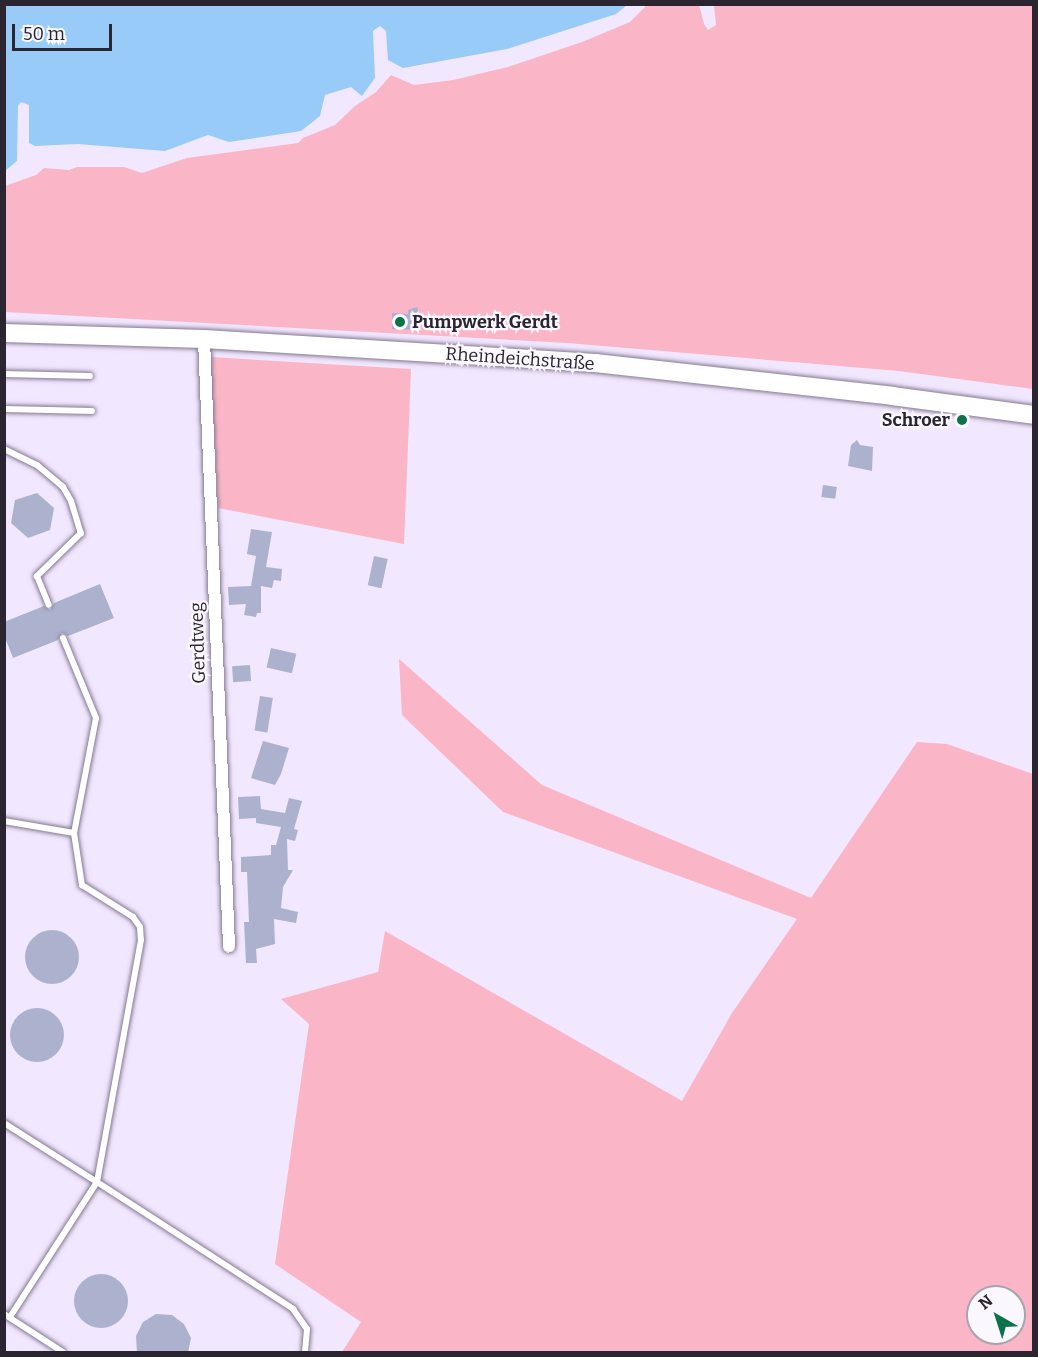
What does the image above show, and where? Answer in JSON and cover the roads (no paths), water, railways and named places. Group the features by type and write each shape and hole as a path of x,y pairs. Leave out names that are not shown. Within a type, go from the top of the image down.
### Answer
{"main road":[{"name":"Rheindeichstraße","path":"4,333 204,339 595,363 892,396 1034,415"}],"street":[{"name":"Gerdtweg","path":"204,339 229,946"}],"lane":[{"path":"4,374 90,376"},
{"path":"4,409 92,411"},
{"path":"4,449 37,465 63,487 72,501 81,533 37,576 49,604"},
{"path":"63,638 96,718 74,833 82,885 134,917 140,927 141,940 97,1182 7,1316 63,1353"},
{"path":"4,820 74,833"},
{"path":"4,1123 293,1309 307,1329 305,1353"}],"water":[{"path":"5,4 627,5 616,14 507,49 403,68 388,60 386,31 380,26 373,31 375,78 362,96 351,87 325,95 320,116 301,131 229,142 208,135 165,151 78,144 35,146 29,143 29,105 21,102 18,106 17,161 5,171"}],"place":[{"name":"Pumpwerk Gerdt","path":"400,322"},
{"name":"Schroer","path":"962,420"}]}
